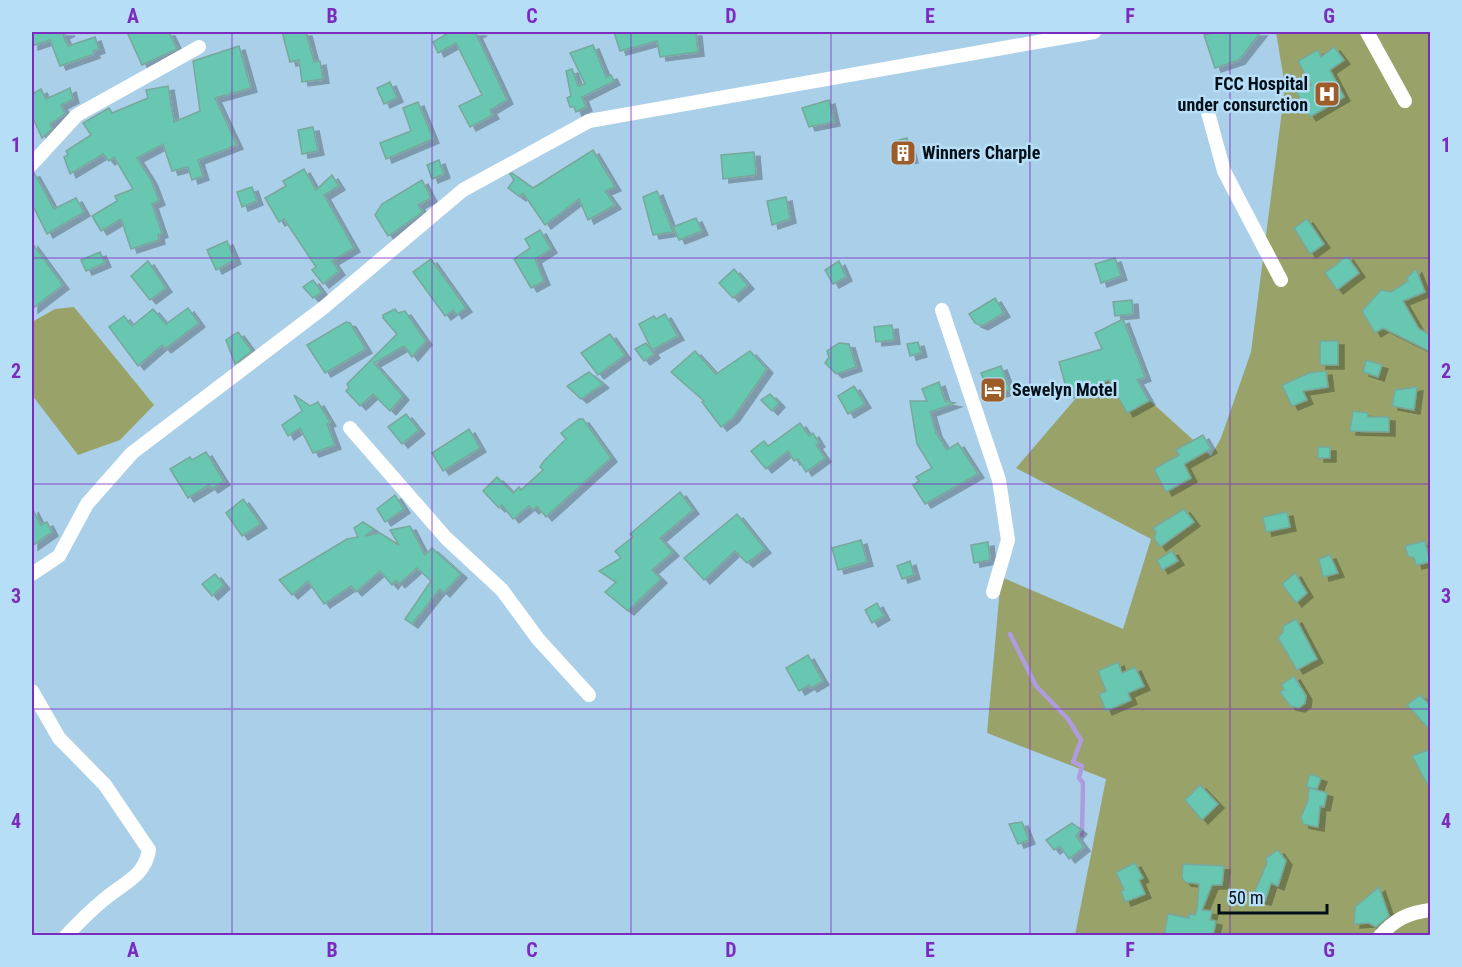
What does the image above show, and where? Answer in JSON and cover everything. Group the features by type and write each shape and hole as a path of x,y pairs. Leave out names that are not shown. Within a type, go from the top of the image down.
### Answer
{"street":[{"path":"32,574 59,556 87,504 132,453 323,308 463,190 589,121 1094,32"},
{"path":"1366,32 1405,101"},
{"path":"32,164 68,128 77,115 199,47"},
{"path":"1207,109 1224,171 1281,280"},
{"path":"942,310 999,480 1008,540 993,592"},
{"path":"350,428 446,538 501,590 537,639 589,695"},
{"path":"32,691 59,738 105,785 149,850 143,868 135,878 111,894 66,936"},
{"path":"1380,936 1393,921 1412,913 1431,910"}],"green space":[{"path":"1276,32 1430,32 1430,935 1075,935 1106,779 987,733 1001,577 1123,629 1151,539 1016,468 1107,362 1211,456 1221,438 1251,352 1285,87"},
{"path":"74,307 154,405 120,440 78,455 32,395 32,322 55,309"}],"building":[{"path":"32,32 69,32 63,35 68,46 95,37 99,49 93,51 94,54 60,66 50,40 32,46"},
{"path":"127,32 169,32 177,49 142,65"},
{"path":"282,32 306,32 314,62 320,61 323,79 302,82 299,60 290,62"},
{"path":"450,32 481,32 476,34 507,100 490,110 493,115 470,127 459,106 482,95 456,43 438,53 433,42"},
{"path":"614,32 696,32 698,52 660,57 657,41 620,51"},
{"path":"1216,32 1261,32 1239,60 1215,68 1204,35"},
{"path":"593,45 606,77 611,75 614,81 582,97 586,107 576,112 574,107 570,107 567,98 571,96 566,71 572,69 578,86 585,84 570,53"},
{"path":"239,46 251,88 215,98 237,145 198,160 203,176 192,180 188,167 172,171 163,144 137,158 151,180 159,201 152,204 162,233 158,235 159,240 131,249 121,219 101,231 92,216 117,201 115,196 133,189 114,157 109,161 103,154 70,174 64,157 68,155 66,151 91,135 83,123 109,108 112,113 148,98 146,90 168,86 174,122 200,111 193,61"},
{"path":"1334,47 1344,60 1330,70 1344,97 1310,117 1297,93 1311,85 1298,61 1318,50 1321,57"},
{"path":"390,82 397,98 384,104 377,88"},
{"path":"70,88 73,99 61,105 65,114 50,124 52,129 42,138 32,116 32,94 41,89 46,99"},
{"path":"829,100 834,122 809,127 802,108"},
{"path":"418,102 433,139 386,159 380,143 411,131 403,108"},
{"path":"313,127 318,151 302,154 298,130"},
{"name":"Winners Charple","path":"907,138 912,159 901,161 895,141"},
{"path":"593,150 615,187 605,191 615,205 588,220 579,199 545,225 523,193 520,197 508,188 514,180 510,174 512,173 533,188"},
{"path":"754,152 756,175 723,179 721,155"},
{"path":"439,160 444,174 432,179 427,165"},
{"path":"304,169 316,190 332,175 339,186 324,195 354,248 332,261 339,271 323,284 312,270 316,267 284,219 279,222 265,198 286,186 283,181"},
{"path":"32,173 54,209 76,198 84,212 47,234 32,204"},
{"path":"422,180 431,198 418,205 423,212 388,236 375,215 382,204"},
{"path":"252,187 257,201 242,207 237,192"},
{"path":"657,191 673,232 653,235 643,197"},
{"path":"786,197 790,219 772,225 767,201"},
{"path":"696,218 702,231 679,240 673,227"},
{"path":"1307,219 1324,244 1310,254 1294,228"},
{"path":"540,230 551,249 535,259 544,281 531,288 514,259 530,248 525,239"},
{"path":"227,241 235,260 216,270 207,250"},
{"path":"32,243 63,285 32,309"},
{"path":"100,252 105,263 86,271 81,260"},
{"path":"1347,256 1359,273 1337,290 1325,273"},
{"path":"1115,258 1121,276 1101,283 1095,264"},
{"path":"431,259 466,308 456,315 453,310 445,316 413,272"},
{"path":"148,261 166,288 150,300 131,276"},
{"path":"839,261 846,277 833,284 825,270"},
{"path":"734,269 748,285 733,298 719,283"},
{"path":"1416,269 1425,292 1403,301 1419,329 1431,335 1431,352 1383,328 1375,333 1362,311 1381,290 1391,292 1408,281 1407,278"},
{"path":"313,280 322,292 313,298 303,287"},
{"path":"995,298 1004,313 982,326 975,323 969,314"},
{"path":"1132,300 1133,314 1115,316 1113,302"},
{"path":"188,308 199,323 165,349 162,345 138,366 109,327 124,316 132,326 153,309 166,324"},
{"path":"395,309 398,313 405,311 426,341 412,357 404,346 374,363 403,396 390,411 373,394 360,406 346,391 349,388 347,384 397,334 383,318 383,315"},
{"path":"665,314 678,336 652,350 639,324 654,316 656,319"},
{"path":"1123,319 1145,377 1137,380 1149,401 1127,413 1109,380 1068,394 1059,362 1102,349 1095,333"},
{"path":"346,322 350,323 366,349 325,373 307,345"},
{"path":"892,325 894,340 876,342 874,327"},
{"path":"238,332 252,351 235,364 226,340"},
{"path":"610,334 625,355 598,375 581,353"},
{"path":"1320,341 1338,341 1338,365 1320,365"},
{"path":"918,342 921,353 910,356 907,344"},
{"path":"646,343 654,354 644,361 635,349"},
{"path":"839,343 849,344 856,367 836,374 825,363 829,357 827,351"},
{"path":"695,351 716,374 750,351 767,369 733,418 721,427 702,402 704,401 671,372"},
{"path":"1366,360 1382,365 1378,377 1363,372"},
{"path":"1001,366 1010,390 990,396 981,373"},
{"path":"1326,371 1328,387 1303,391 1307,400 1292,406 1282,385 1309,373"},
{"path":"589,372 603,384 581,399 567,386"},
{"path":"939,382 945,401 955,403 930,412 936,433 947,450 958,443 978,474 925,504 913,485 919,481 916,477 932,468 917,444 910,401 927,401 922,389"},
{"path":"854,386 865,404 848,414 838,396"},
{"path":"1417,387 1414,410 1392,406 1395,390"},
{"path":"770,394 779,403 772,411 761,400"},
{"path":"294,395 310,406 318,402 330,422 327,424 335,445 313,453 300,428 288,436 282,425 302,411"},
{"path":"1353,411 1368,413 1368,417 1389,417 1389,432 1350,431"},
{"path":"406,414 419,430 402,444 388,427"},
{"path":"579,419 583,419 611,458 546,517 537,506 533,510 529,506 513,519 502,505 499,508 483,491 497,477 513,493 519,487 521,490 543,470 540,467 544,461 566,439 561,433"},
{"path":"800,423 809,436 813,433 819,443 816,445 825,458 806,472 798,459 794,461 788,451 766,469 751,451 764,441 768,446"},
{"path":"469,429 480,448 443,471 432,453"},
{"path":"1203,435 1211,449 1184,464 1191,478 1166,492 1154,469 1179,455 1176,450"},
{"path":"1318,447 1330,447 1330,458 1318,458"},
{"path":"206,452 224,481 212,489 209,485 188,498 170,469 190,457 192,460"},
{"path":"680,492 693,510 660,538 673,552 652,570 661,579 628,611 605,592 616,582 599,571 621,558 615,551 633,537 630,534"},
{"path":"395,495 404,509 385,522 377,509"},
{"path":"243,499 261,524 242,536 226,513"},
{"path":"32,508 41,525 47,522 52,532 32,546"},
{"path":"1184,509 1194,522 1160,547 1154,538 1156,532 1153,528"},
{"path":"1287,512 1290,527 1266,532 1263,517"},
{"path":"737,514 765,549 747,563 735,551 704,580 684,558"},
{"path":"363,522 374,529 365,536 380,533 399,545 390,530 410,526 425,555 432,548 461,574 444,593 440,589 412,624 405,619 431,581 417,568 399,584 396,580 392,585 380,571 356,592 351,586 324,604 308,581 292,595 279,580 347,539 358,537 354,528"},
{"path":"861,540 867,562 838,570 832,548"},
{"path":"1425,541 1430,562 1416,565 1414,558 1408,556 1405,546"},
{"path":"988,542 990,560 974,563 971,545"},
{"path":"1172,551 1178,561 1162,570 1157,560"},
{"path":"1330,555 1338,573 1323,577 1319,559"},
{"path":"910,561 914,575 902,579 897,566"},
{"path":"1295,573 1307,593 1296,603 1282,584"},
{"path":"215,574 224,585 212,596 202,584"},
{"path":"877,603 884,616 872,623 865,610"},
{"path":"1296,619 1317,659 1297,670 1278,638 1283,632 1283,626"},
{"path":"808,655 823,681 811,688 809,685 799,691 786,668"},
{"path":"1118,662 1122,673 1135,667 1144,686 1128,693 1131,700 1106,711 1099,694 1106,691 1098,671"},
{"path":"1294,676 1306,696 1305,703 1299,708 1290,706 1280,692 1284,689 1281,685"},
{"path":"1420,695 1431,706 1431,731 1407,705"},
{"path":"1431,749 1431,791 1412,756"},
{"path":"1310,774 1321,778 1317,789 1310,788 1327,793 1324,807 1320,806 1318,827 1303,824 1301,817 1308,800 1309,787 1306,787"},
{"path":"1200,785 1218,804 1202,820 1185,800"},
{"path":"1022,822 1029,840 1018,844 1009,824"},
{"path":"1072,823 1081,830 1076,836 1084,847 1069,859 1060,846 1054,850 1046,840"},
{"path":"1278,850 1286,861 1278,886 1271,883 1265,901 1252,898 1267,863 1266,858"},
{"path":"1135,863 1143,878 1139,880 1145,894 1125,902 1121,891 1124,890 1116,872"},
{"path":"1183,864 1224,866 1222,885 1212,885 1202,910 1212,911 1210,920 1216,921 1213,936 1164,936 1168,914 1189,918 1189,914 1195,915 1197,909 1199,884 1185,882 1182,878"},
{"path":"1379,887 1389,916 1376,927 1369,923 1354,924 1355,907"}],"waterway":[{"path":"1010,634 1036,686 1068,719 1081,740 1073,762 1082,766 1079,778 1083,783 1082,835"}],"place":[{"name":"FCC Hospital under consurction","path":"1327,94"},
{"name":"Winners Charple","path":"903,153"},
{"name":"Sewelyn Motel","path":"993,390"}]}
